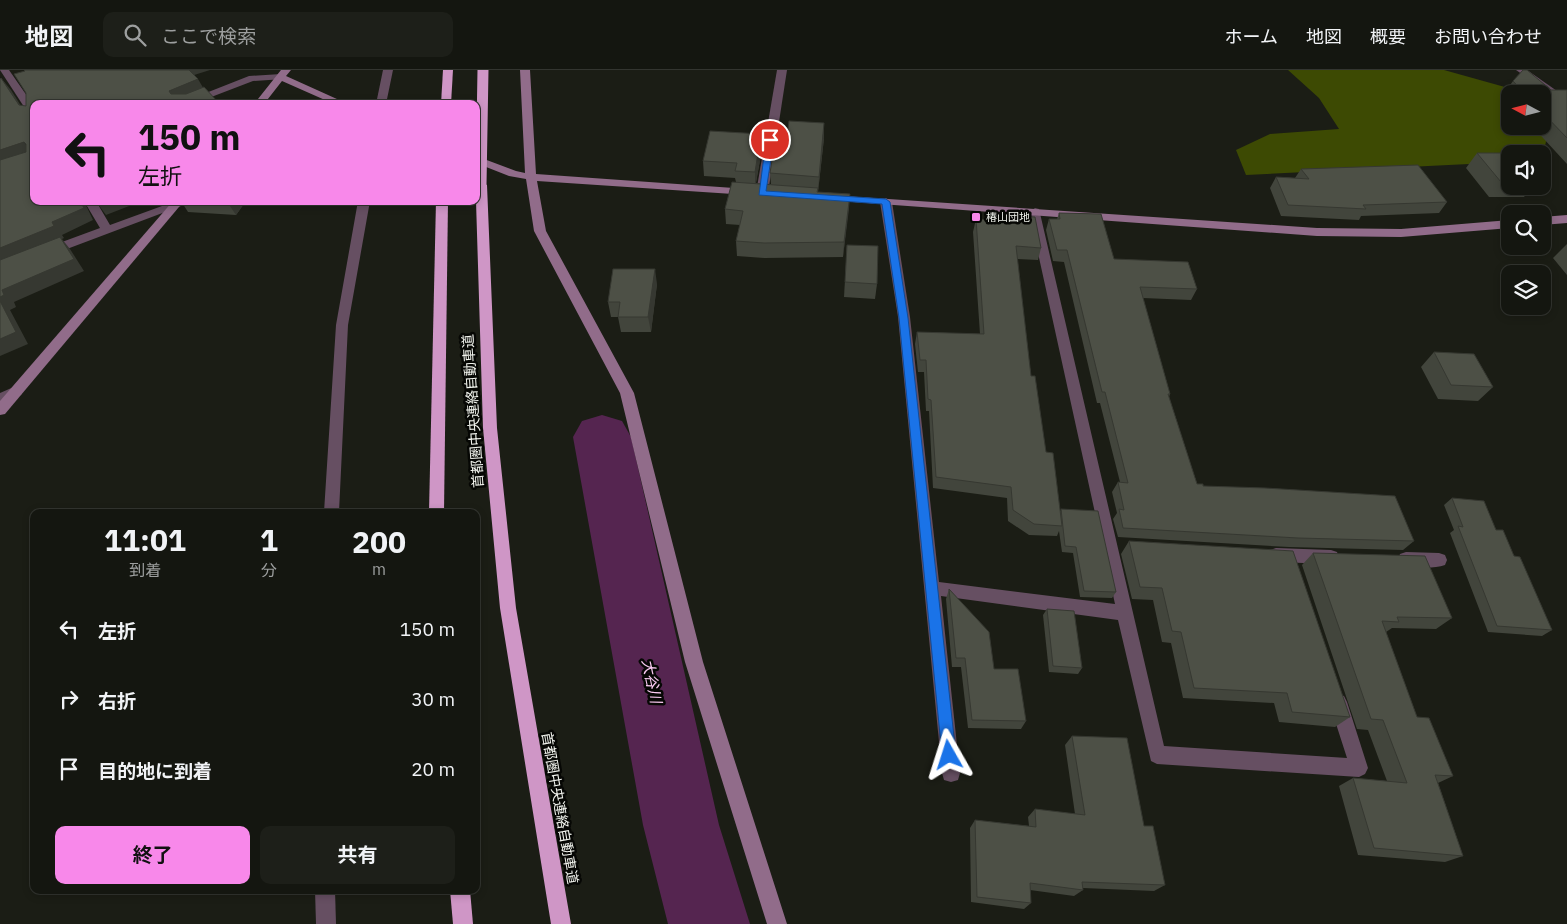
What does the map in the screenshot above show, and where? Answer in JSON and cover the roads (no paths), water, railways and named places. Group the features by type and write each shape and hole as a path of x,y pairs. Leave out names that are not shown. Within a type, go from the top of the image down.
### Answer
{"highway":[{"path":"446,100 448,70"},
{"name":"首都圏中央連絡自動車道","path":"483,70 481,185 490,428 508,608 561,924"},
{"name":"首都圏中央連絡自動車道","path":"436,509 442,205"},
{"path":"460,894 463,924"}],"street":[{"path":"383,100 388,70"},
{"path":"525,70 531,177 540,231 627,394 694,662 777,924"},
{"path":"480,161 513,174 531,177 767,194 782,70"},
{"path":"1521,70 1567,103"},
{"path":"262,100 284,73"},
{"path":"194,100 252,78 284,73 335,100"},
{"path":"8,77 30,108"},
{"path":"819,197 1317,232 1401,233 1501,225"},
{"path":"886,202 904,318 951,773"},
{"path":"92,205 106,228"},
{"path":"36,256 170,205"},
{"path":"0,410 175,205"},
{"path":"331,509 342,325 363,205"},
{"path":"1036,212 1157,755 1359,768 1332,685"},
{"path":"1551,220 1567,219"},
{"path":"0,399 16,391"},
{"path":"1110,545 1130,546"},
{"path":"1259,554 1346,557"},
{"path":"1289,556 1295,574"},
{"path":"1392,558 1440,560"},
{"path":"932,588 1125,613"},
{"path":"325,894 326,924"}],"waterway":[{"name":"大谷川","path":"602,437 681,825 709,924"}],"place":[{"name":"椿山団地","path":"976,217"}]}
